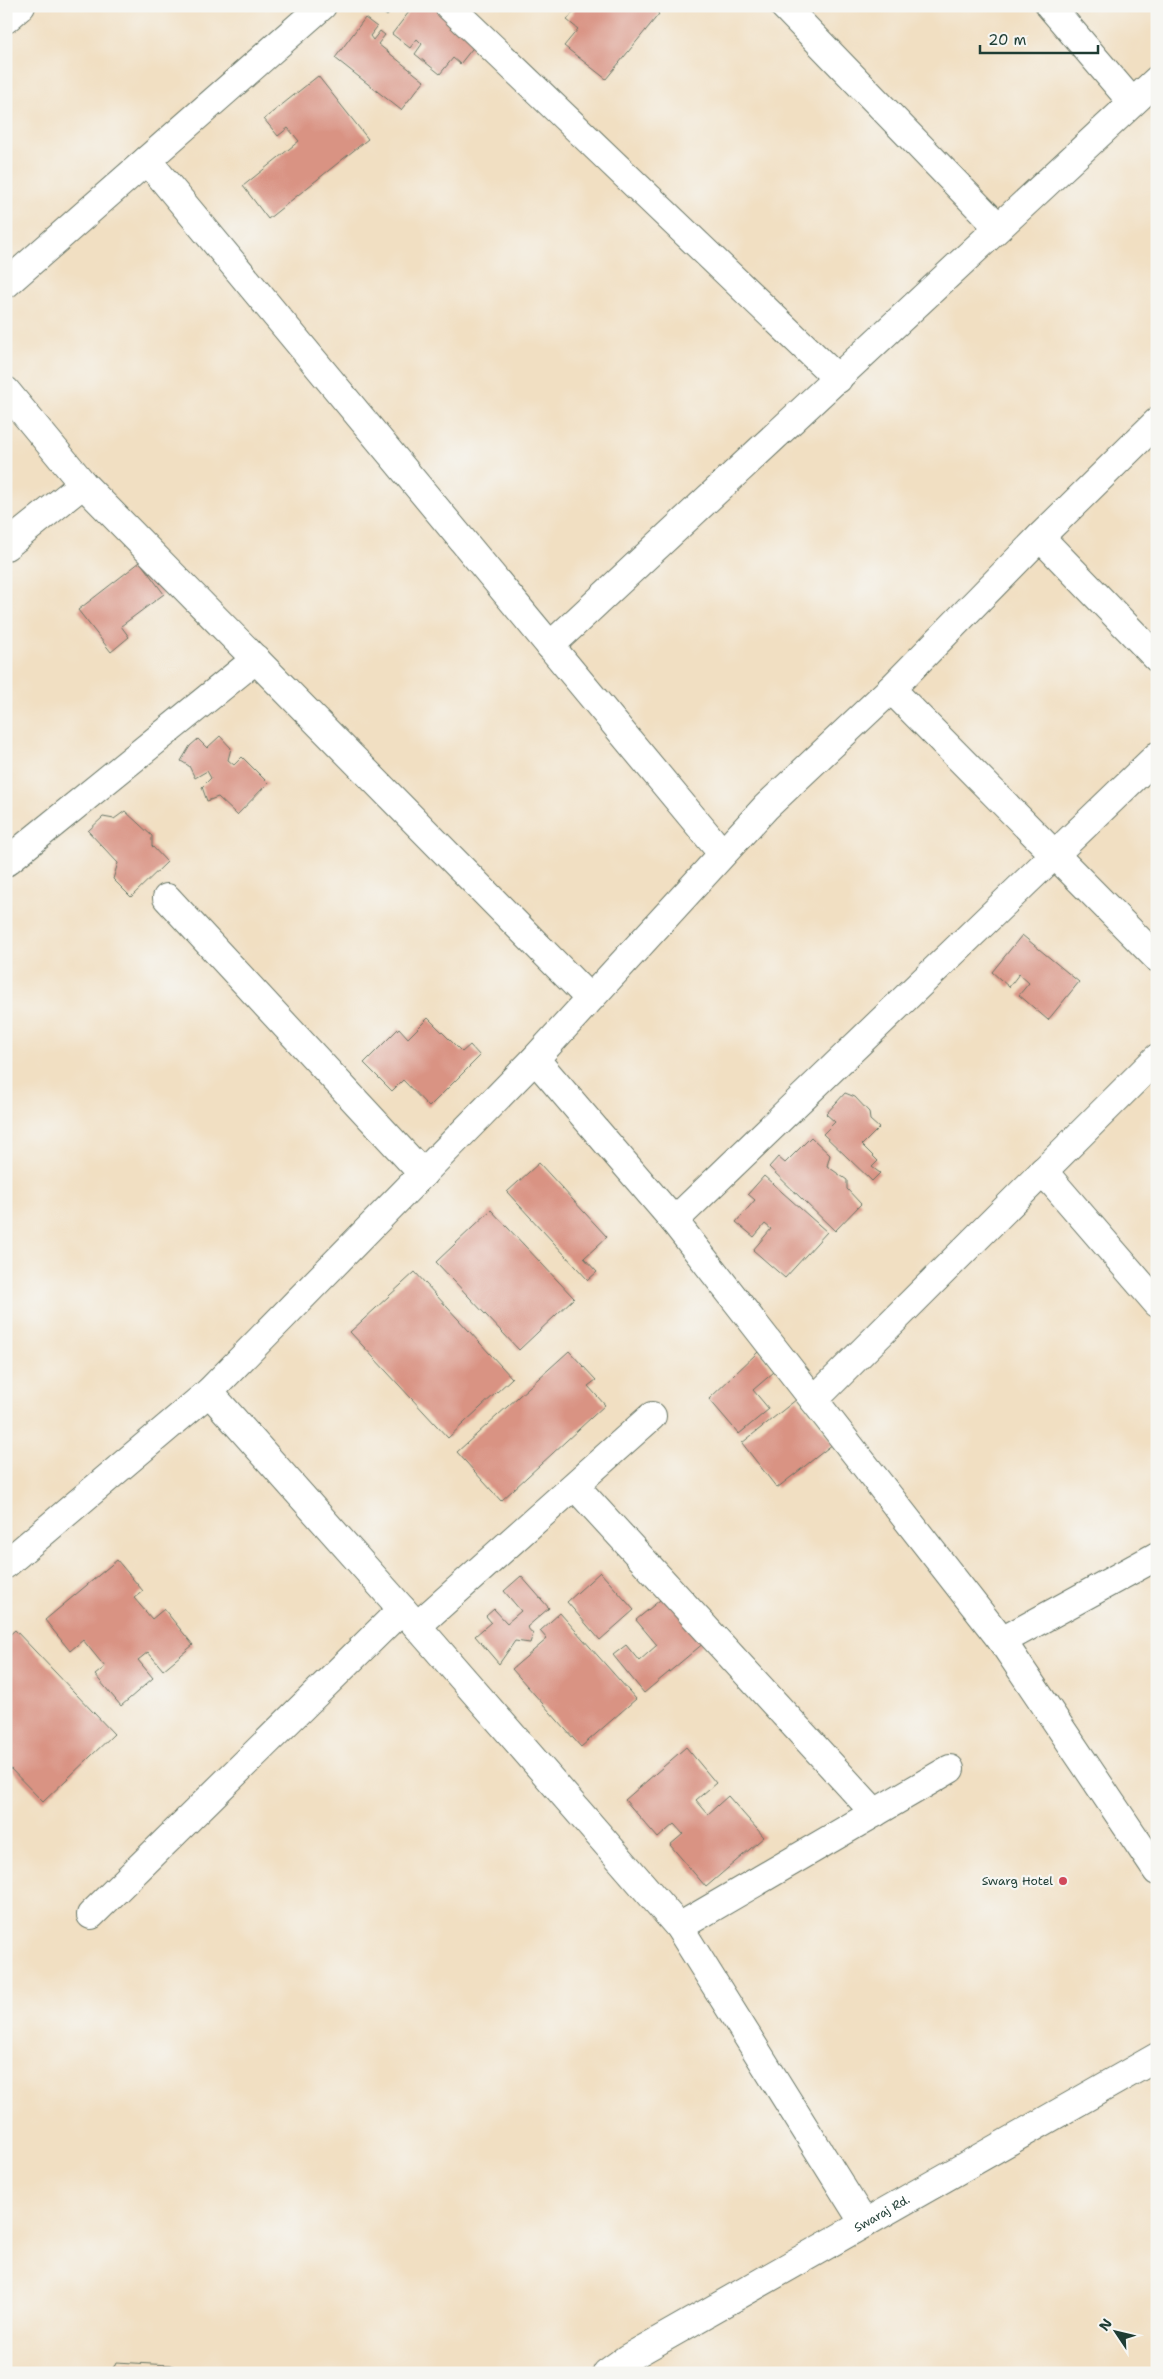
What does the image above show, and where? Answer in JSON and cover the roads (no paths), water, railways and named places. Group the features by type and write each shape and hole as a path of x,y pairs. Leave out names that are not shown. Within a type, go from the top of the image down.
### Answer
{"street":[{"path":"6,19 20,6"},
{"path":"6,284 322,6"},
{"path":"449,6 838,379"},
{"path":"784,6 998,227"},
{"path":"1050,6 1132,102"},
{"path":"550,646 1157,80"},
{"path":"147,160 722,854"},
{"path":"6,391 83,484 589,998"},
{"path":"6,1564 208,1392 535,1059 766,807 891,690 1040,537 1157,422"},
{"path":"6,546 83,484"},
{"path":"1040,537 1157,658"},
{"path":"6,862 256,659"},
{"path":"891,690 1157,958"},
{"path":"674,1221 1157,756"},
{"path":"167,898 423,1174"},
{"path":"814,1400 1157,1058"},
{"path":"535,1059 674,1221 1002,1641 1157,1871"},
{"path":"1043,1171 1157,1303"},
{"path":"208,1392 410,1618 679,1927 864,2223"},
{"path":"91,1915 410,1618 574,1486 652,1416"},
{"path":"574,1486 875,1813"},
{"path":"1002,1641 1157,1556"},
{"path":"679,1927 950,1769"},
{"name":"Swaraj Rd.","path":"607,2373 628,2358 1157,2057"}],"place":[{"name":"Swarg Hotel","path":"1063,1881"}]}
